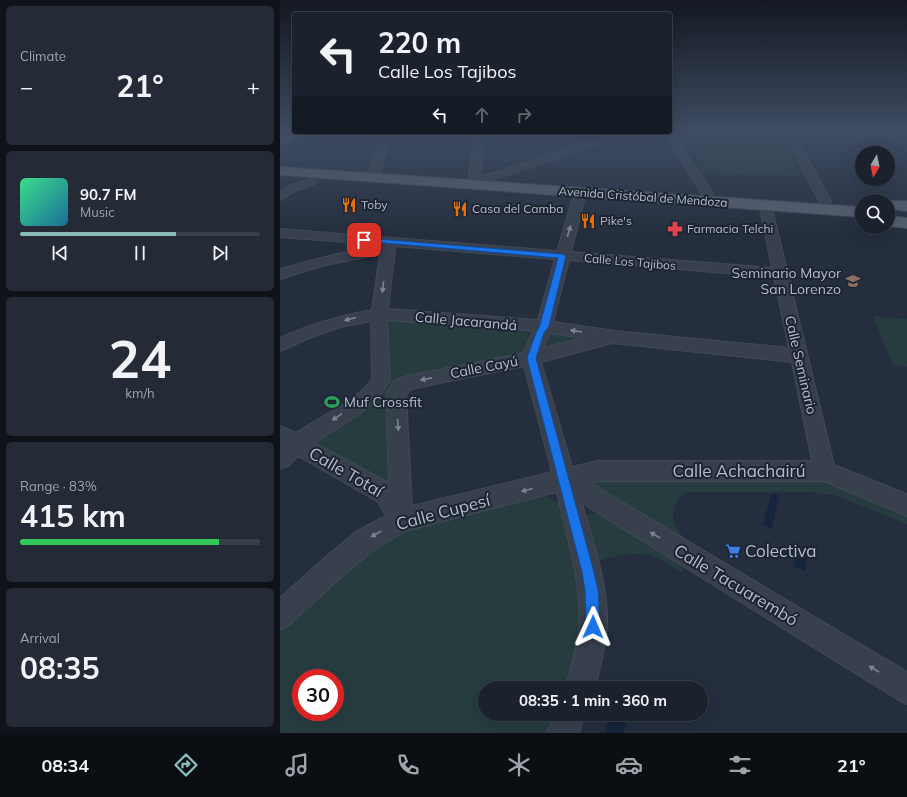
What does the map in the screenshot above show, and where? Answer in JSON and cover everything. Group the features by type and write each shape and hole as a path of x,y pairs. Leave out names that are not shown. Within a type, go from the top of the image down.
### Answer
{"main road":[{"name":"Avenida Cristóbal de Mendoza","path":"280,166 407,174 474,181 855,211"},
{"name":"Avenida Cristóbal de Mendoza","path":"280,171 707,193 855,203"},
{"name":"Avenida Cristóbal de Mendoza","path":"280,179 301,184 855,219"},
{"path":"895,205 907,206"},
{"path":"895,214 907,215"},
{"path":"895,222 907,223"}],"street":[{"path":"374,172 376,165"},
{"path":"476,165 474,181 517,165"},
{"path":"689,165 707,193"},
{"path":"806,165 825,201"},
{"path":"280,196 301,184"},
{"path":"578,201 544,326 531,358 565,480 588,572 593,607 593,627 590,651 582,681"},
{"name":"Calle Seminario","path":"767,213 825,471"},
{"name":"Calle Los Tajibos","path":"280,233 780,274"},
{"path":"329,260 340,250 341,243 335,238"},
{"path":"280,274 329,260 388,249 422,245"},
{"path":"280,459 288,440 362,400 378,385 381,380 379,314 388,249"},
{"name":"Calle Jacarandá","path":"280,345 306,333 338,322 379,314 544,326 615,337 799,356"},
{"name":"Calle Cayú","path":"400,520 399,438 396,395 400,387 407,383 531,358 615,337"},
{"name":"Calle Totaí","path":"288,440 383,492 387,495 400,520"},
{"name":"Calle Achachairú","path":"565,480 598,471 825,471 907,505"},
{"name":"Calle Cupesí","path":"280,616 366,540 400,520 565,480"},
{"name":"Calle Tacuarembó","path":"565,480 907,689"},
{"path":"562,733 567,721"}],"green space":[{"path":"699,165 796,165 802,176 701,173"},
{"path":"344,242 379,245 377,247 343,253 345,247"},
{"path":"873,316 907,319 907,367 893,365"},
{"path":"392,319 525,332 531,338 526,351 519,354 406,379 391,485 311,444 380,394 386,323"},
{"path":"555,333 593,340 544,349 542,347 548,334"},
{"path":"820,478 852,490 856,495 907,517 907,524 834,495 807,492 685,492 675,505 673,518 678,530 688,542 590,487 595,479"},
{"path":"543,495 562,505 584,610 571,681 478,681 478,721 558,721 553,733 280,733 280,630 307,600 360,553 408,526"},
{"path":"592,513 603,516 682,564 684,568 682,572 658,558 642,554 616,556 596,563 583,522 586,516"}],"water":[{"path":"771,494 779,495 772,529 763,525"},
{"path":"803,550 808,551 805,571 793,566 795,553"},
{"path":"623,721 627,724 623,733 605,733 608,722"}],"place":[{"name":"Toby","path":"349,205"},
{"name":"Casa del Camba","path":"460,209"},
{"name":"Pike's","path":"588,221"},
{"name":"Farmacia Telchi","path":"675,229"},
{"name":"Seminario Mayor San Lorenzo","path":"853,281"},
{"name":"Muf Crossfit","path":"332,402"},
{"name":"Colectiva","path":"733,551"}],"route":[{"path":"364,240 562,256 544,326 531,358 565,480 588,572 592,590 593,627"}]}
